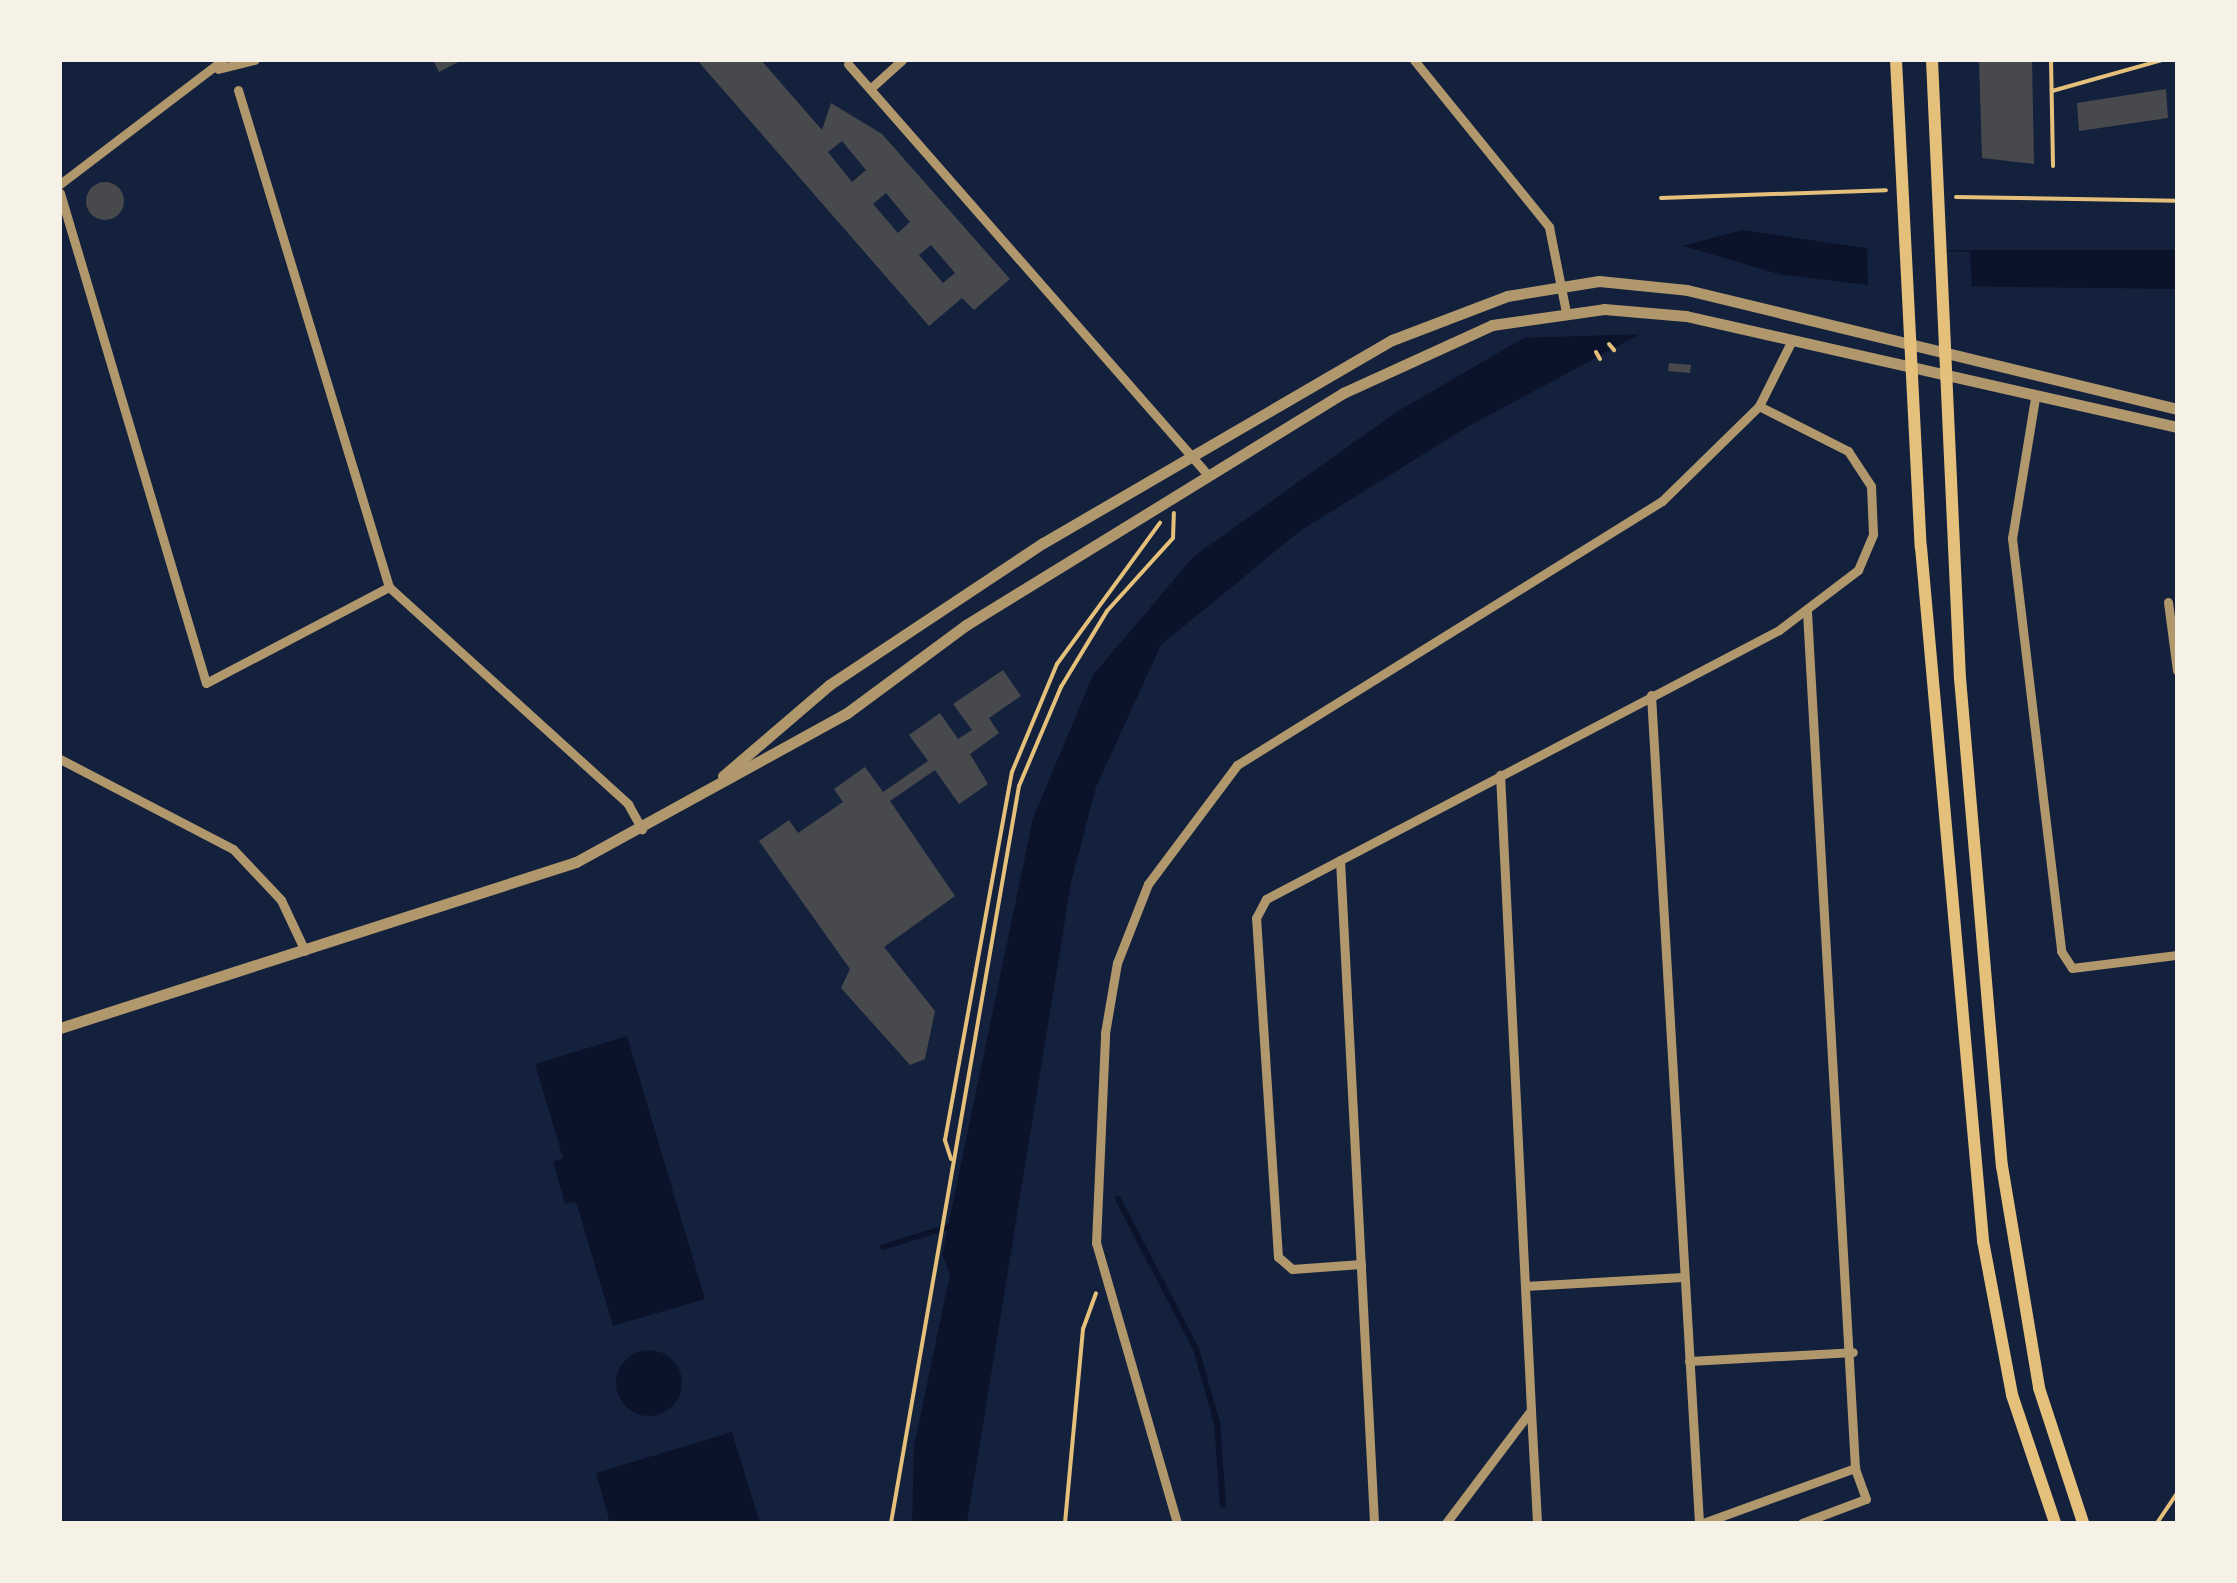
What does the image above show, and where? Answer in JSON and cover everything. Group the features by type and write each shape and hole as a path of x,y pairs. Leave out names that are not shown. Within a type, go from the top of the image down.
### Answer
{"main road":[{"path":"1896,60 1909,371 1983,1241 2012,1394 2055,1523"},
{"path":"1932,60 1960,678 2010,1239 2039,1388 2082,1520"}],"street":[{"path":"60,184 220,65 255,60"},
{"path":"871,88 902,60"},
{"path":"1414,60 1550,227 1564,284 1566,312"},
{"path":"848,64 1194,454 1207,474"},
{"path":"238,90 389,588 628,804 642,829"},
{"path":"60,192 206,684 389,588"},
{"path":"713,786 829,685 1194,454 1416,328 1564,284 1617,282 1730,298 1908,338 2177,408"},
{"path":"60,1028 499,894 642,829 847,714 1149,507 1425,350 1566,312 1686,316 1947,381 2177,427"},
{"path":"1176,1523 1101,1279 1094,1156 1117,964 1148,884 1192,819 1237,765 1292,724 1662,501 1758,406 1790,342"},
{"path":"2034,398 2012,538 2061,951 2072,968 2177,955"},
{"path":"1361,1264 1292,1268 1278,1257 1256,918 1266,899 1807,612 1858,570 1873,534 1871,486 1848,451 1758,406"},
{"path":"2168,602 2177,670"},
{"path":"1802,1523 1866,1499 1854,1468 1853,1352 1807,612"},
{"path":"1651,695 1682,1276 1701,1523 1854,1468"},
{"path":"60,759 233,849 282,900 306,954"},
{"path":"1500,775 1537,1523"},
{"path":"1340,860 1374,1523"},
{"path":"1525,1286 1682,1276"},
{"path":"1689,1362 1853,1352"},
{"path":"1446,1523 1531,1410"}],"path":[{"path":"2051,60 2053,166"},
{"path":"2052,90 2162,60"},
{"path":"1661,198 1900,190"},
{"path":"1936,195 2177,201"},
{"path":"1609,344 1614,350"},
{"path":"1596,352 1600,359"},
{"path":"891,1523 1019,786 1108,612 1173,538 1179,521 1164,498"},
{"path":"952,1164 944,1140 1012,772 1057,664 1164,529 1149,507"},
{"path":"1065,1523 1083,1329 1101,1279"},
{"path":"2158,1523 2177,1493"}],"water":[{"path":"1742,230 1879,250 2177,250 2177,289 1867,285 1785,275 1642,333 1469,426 1300,531 1161,645 1096,787 1071,883 967,1523 912,1523 914,1446 950,1274 942,1255 1033,818 1093,675 1194,556 1398,411 1682,246"},
{"path":"627,1036 705,1299 613,1326 576,1202 565,1204 553,1162 563,1158 535,1064"},
{"path":"649,1350 672,1360 682,1383 672,1406 649,1416 626,1406 616,1383 626,1360"},
{"path":"732,1432 760,1523 610,1523 596,1473"}],"pier":[{"path":"1680,245 1785,276 1644,334 1520,338"},
{"path":"1867,248 1970,252 1972,290 1868,285"}],"building":[{"path":"433,60 462,60 439,72"},
{"path":"697,60 761,60 822,130 831,103 882,134 1010,279 974,310 962,298 929,326","holes":["842,141 866,170 852,182 828,152","886,193 910,222 898,233 873,204","931,245 955,273 943,283 919,255"]},
{"path":"1979,60 2032,60 2034,164 1982,158"},
{"path":"2166,89 2168,118 2079,131 2077,103"},
{"path":"105,182 118,188 124,201 118,214 105,220 92,214 86,201 92,188"},
{"path":"1669,363 1691,365 1690,373 1668,371"},
{"path":"1003,670 1021,696 989,718 999,733 970,754 988,784 959,804 935,770 890,801 955,896 884,947 935,1011 925,1059 910,1065 841,988 850,969 759,841 789,820 798,833 843,802 834,789 865,767 883,792 928,761 909,735 940,713 958,739 972,730 953,704"}],"waterway":[{"path":"1118,1199 1196,1349 1217,1423 1223,1505"},
{"path":"883,1247 948,1227"}]}
